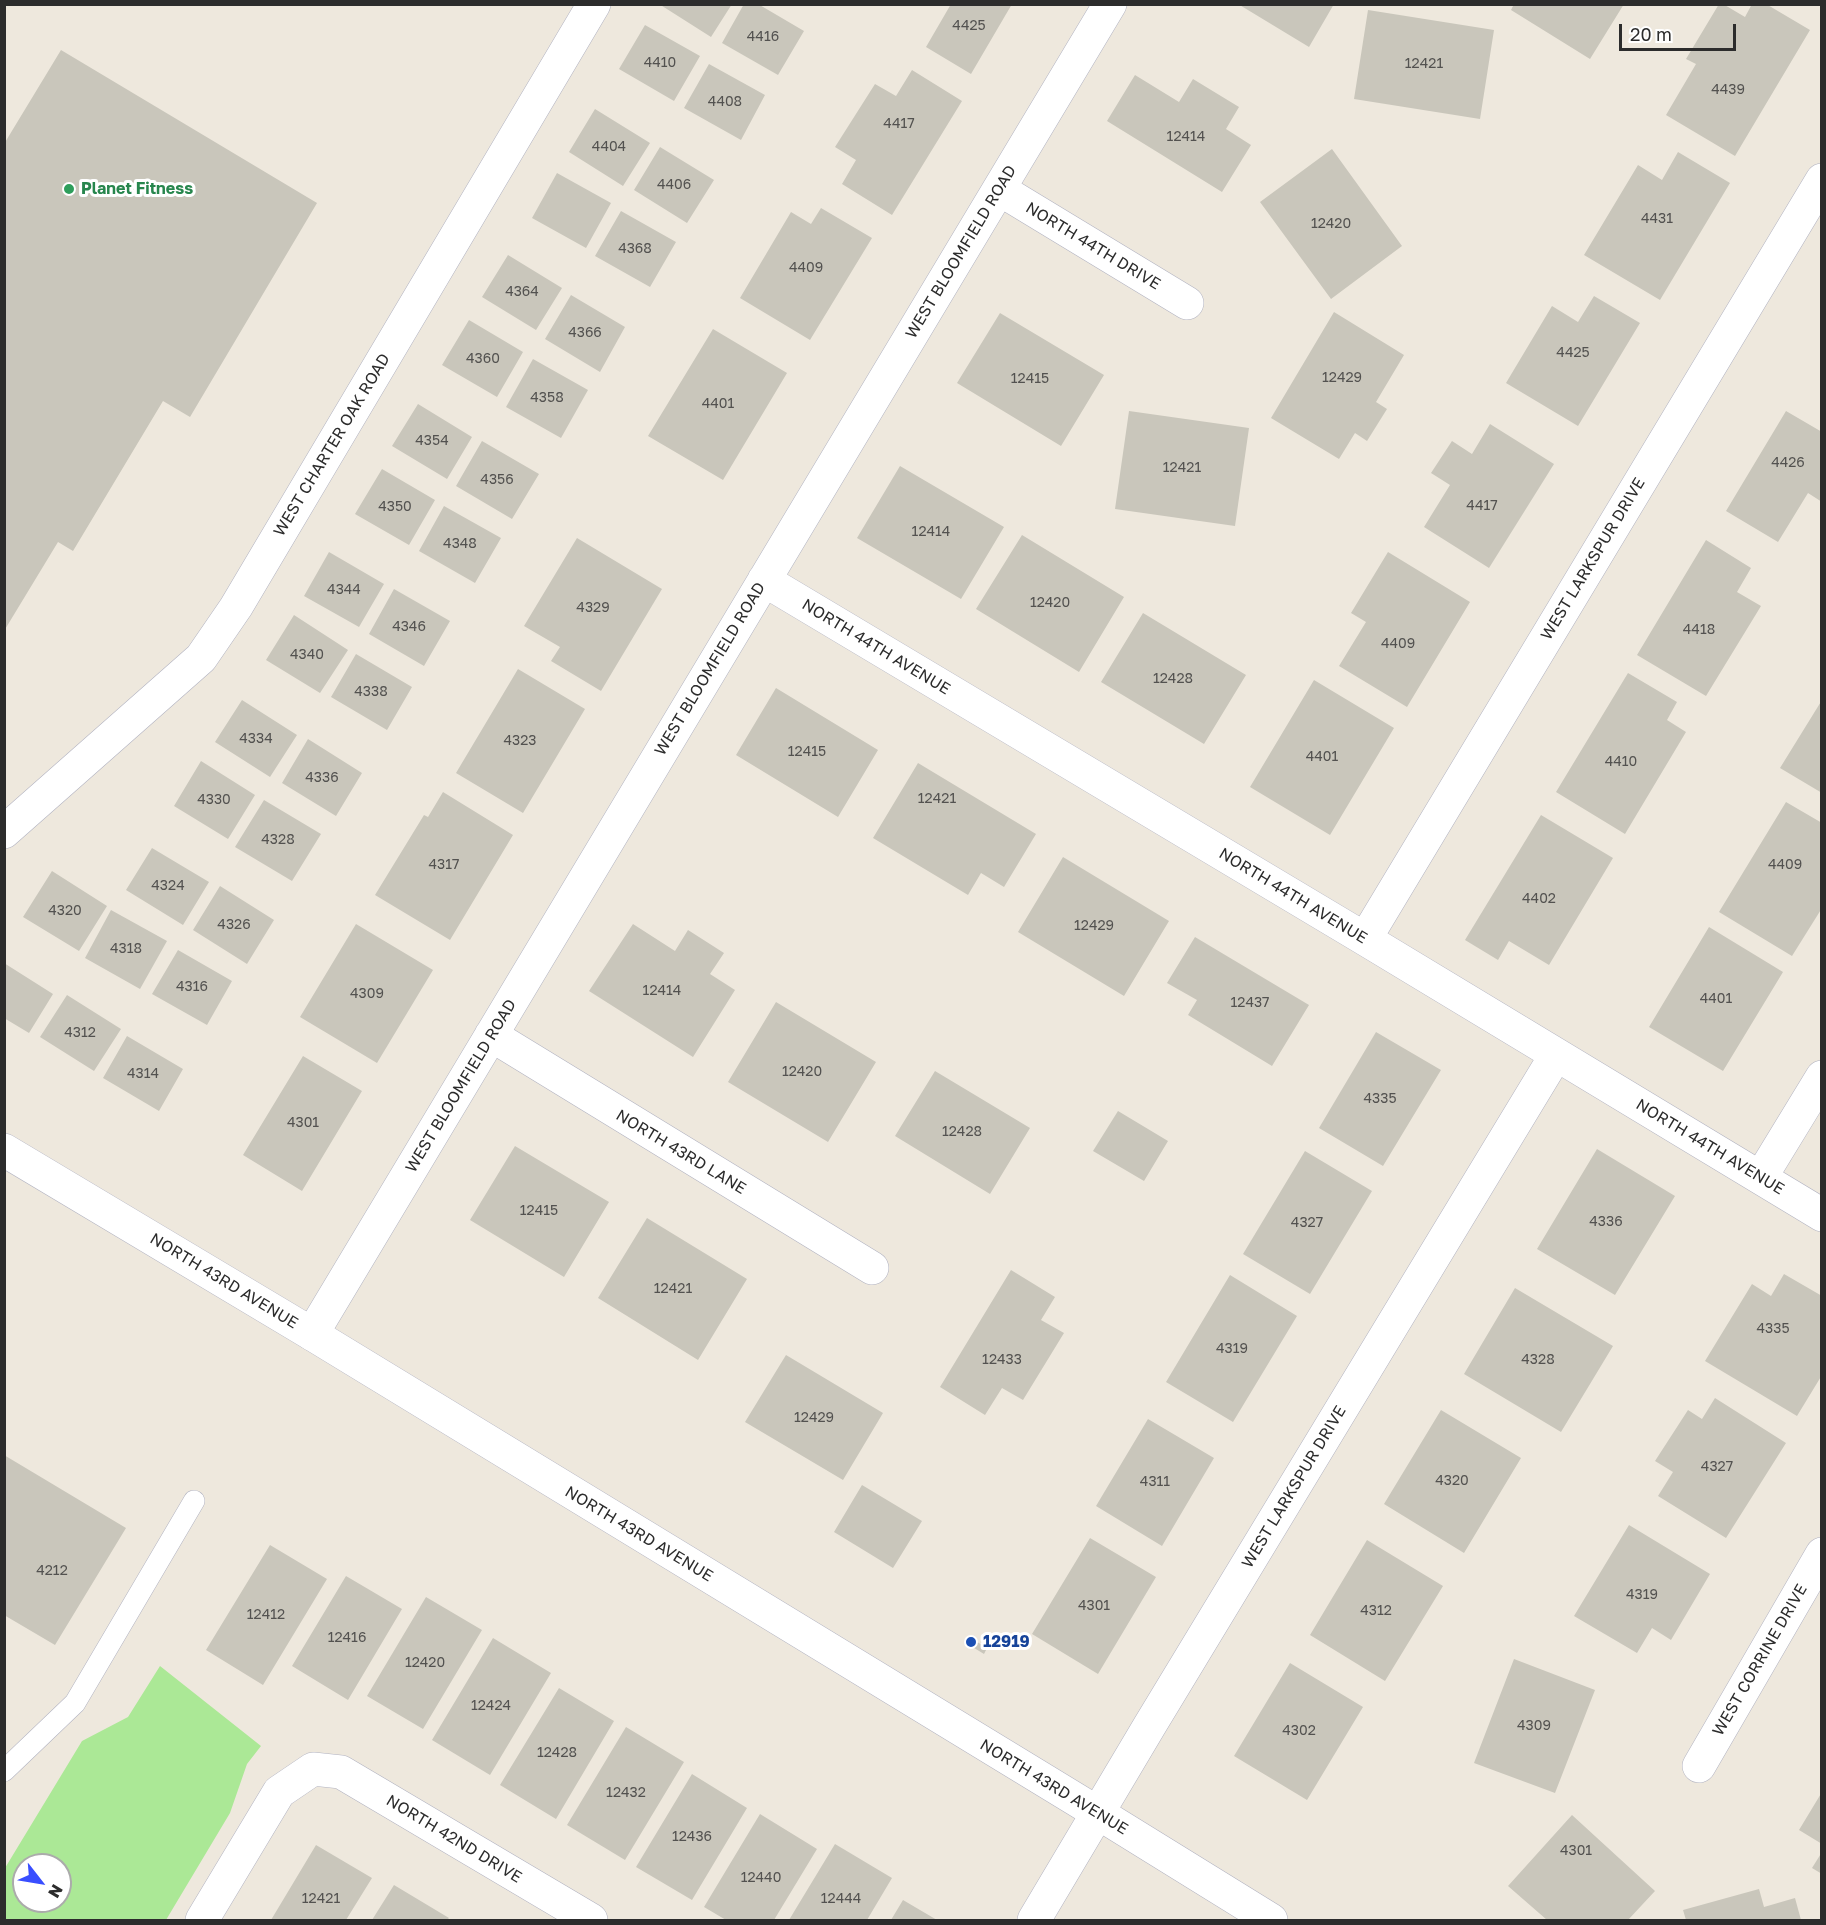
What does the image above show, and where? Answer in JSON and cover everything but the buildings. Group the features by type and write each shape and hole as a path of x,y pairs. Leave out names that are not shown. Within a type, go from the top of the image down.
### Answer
{"street":[{"name":"WEST CHARTER OAK ROAD","path":"4,832 201,658 236,607 594,4"},
{"name":"WEST BLOOMFIELD ROAD","path":"312,1334 1110,4"},
{"name":"WEST LARKSPUR DRIVE","path":"1365,939 1821,180"},
{"name":"NORTH 44TH DRIVE","path":"999,189 1187,303"},
{"name":"NORTH 44TH AVENUE","path":"764,580 1821,1215"},
{"name":"NORTH 43RD LANE","path":"491,1035 872,1268"},
{"name":"WEST LARKSPUR DRIVE","path":"1034,1920 1556,1055"},
{"path":"1761,1177 1821,1077"},
{"name":"NORTH 43RD AVENUE","path":"4,1150 312,1334 1271,1920"},
{"name":"WEST CORRINE DRIVE","path":"1699,1766 1821,1554"},
{"name":"NORTH 42ND DRIVE","path":"202,1920 279,1792 313,1768 341,1772 591,1920"}],"lane":[{"path":"4,1771 75,1703 194,1500"}],"green space":[{"path":"160,1666 261,1746 247,1764 230,1813 166,1920 5,1920 5,1868 12,1856 12,1913 72,1913 72,1853 14,1853 82,1741 128,1717"}],"place":[{"name":"Planet Fitness","path":"69,189"},
{"name":"12919","path":"971,1642"}]}
